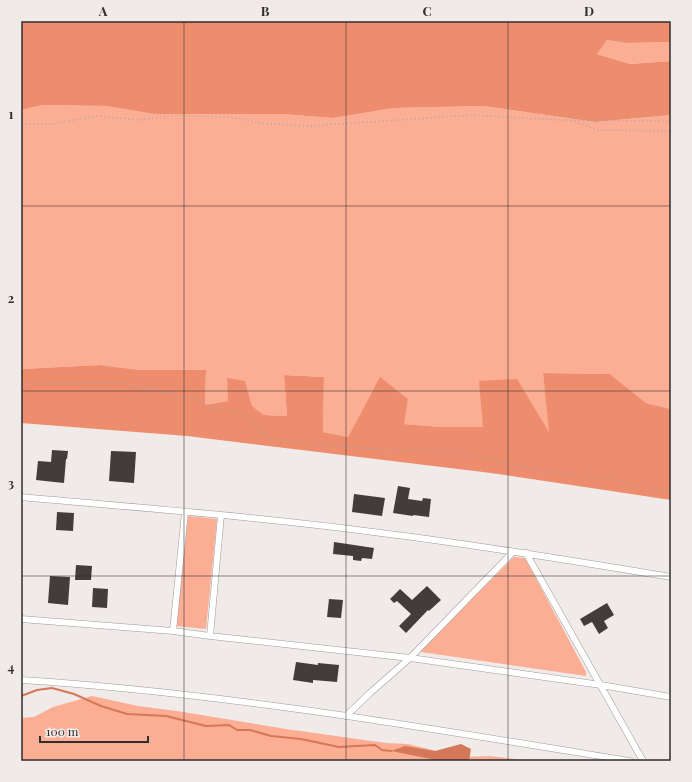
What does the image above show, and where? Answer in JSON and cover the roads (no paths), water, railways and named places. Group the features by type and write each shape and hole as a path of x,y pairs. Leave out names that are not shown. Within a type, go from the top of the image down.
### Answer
{"street":[{"path":"21,497 221,515 381,532 526,553 671,577"},
{"path":"173,631 185,512"},
{"path":"210,636 221,515"},
{"path":"346,716 410,658 513,552"},
{"path":"526,553 643,761"},
{"path":"21,619 173,631 410,658 601,685 671,697"},
{"path":"21,680 214,699 346,716 630,761"}],"waterway":[{"path":"21,696 37,690 52,688 74,694 101,706 127,714 166,716 206,726 229,725 237,730 250,730 271,736 301,739 339,747 375,745 382,750 391,751"}]}
